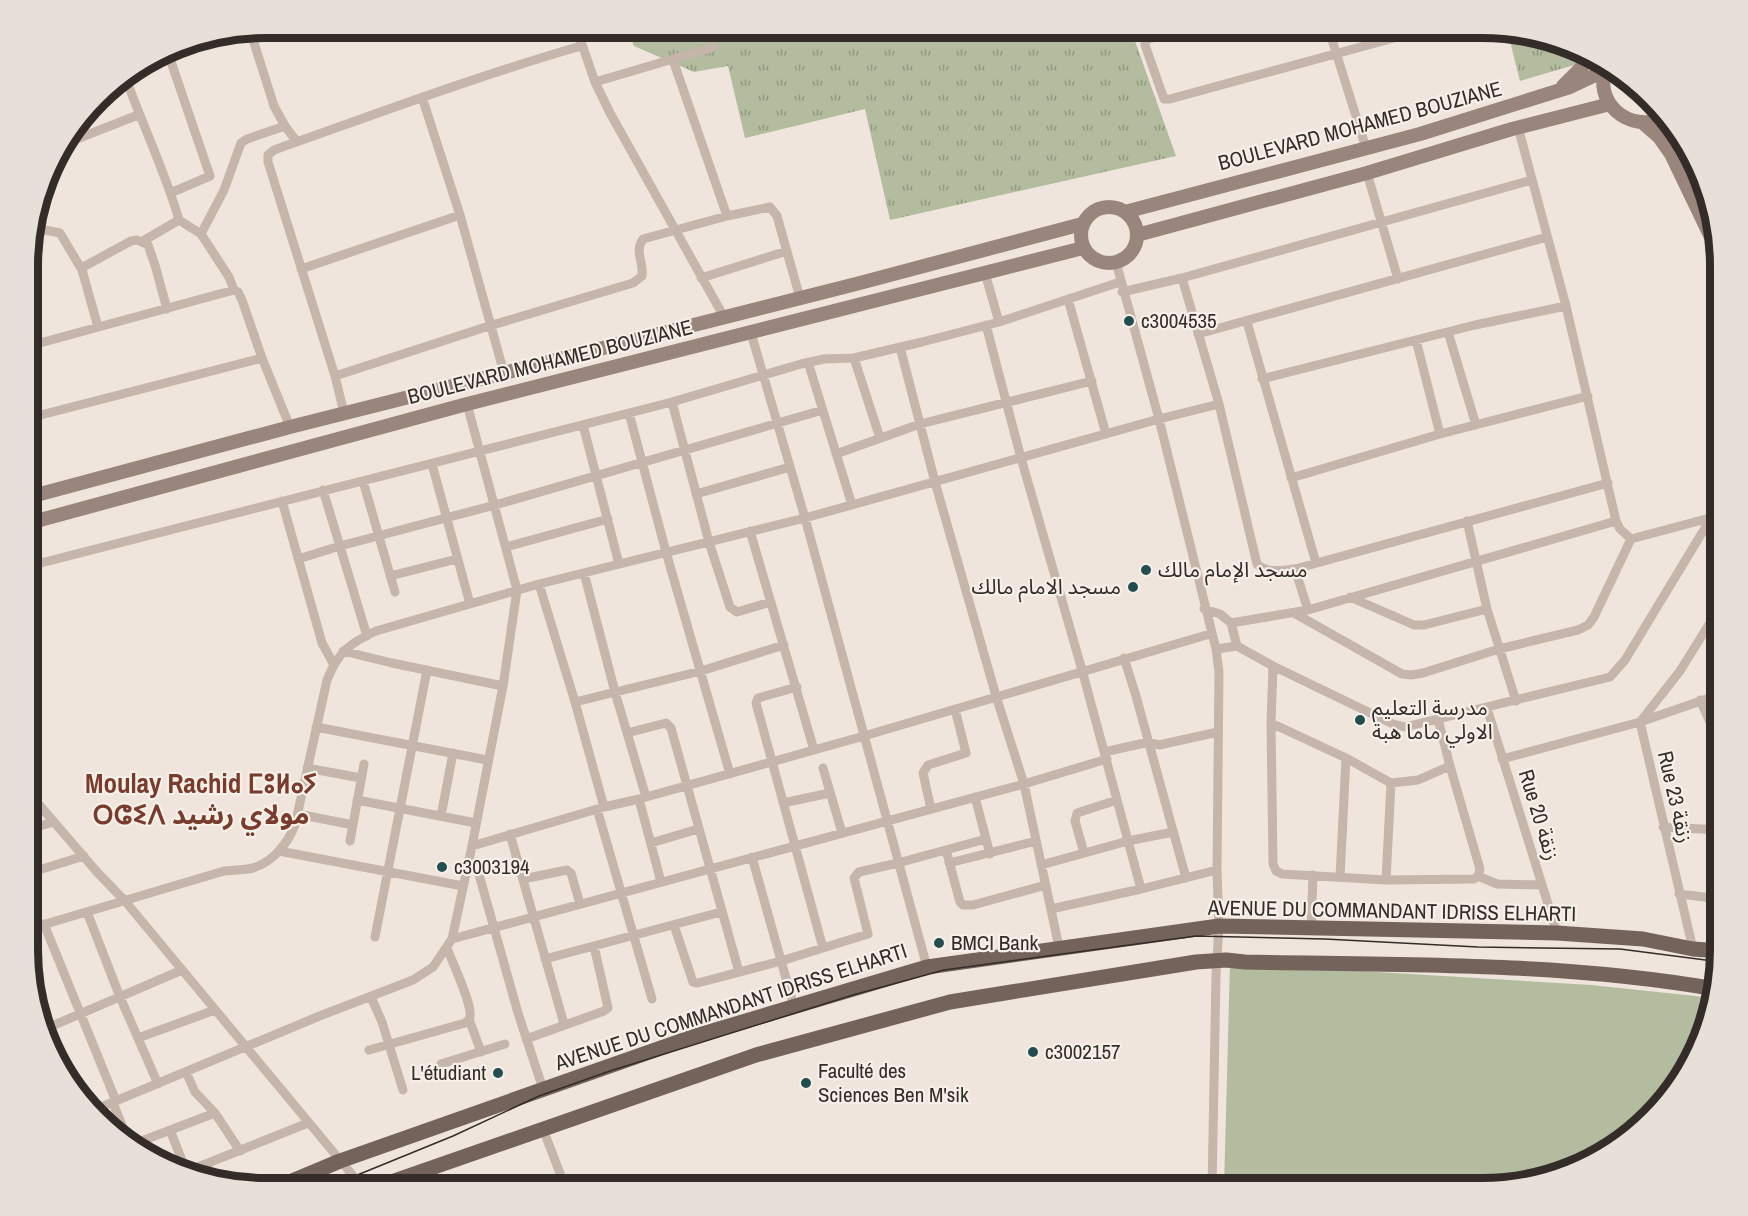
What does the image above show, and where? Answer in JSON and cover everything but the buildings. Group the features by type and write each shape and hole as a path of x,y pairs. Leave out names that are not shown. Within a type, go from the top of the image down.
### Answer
{"main road":[{"name":"AVENUE DU COMMANDANT IDRISS ELHARTI","path":"298,1178 692,1037 927,967 1219,926 1557,933 1643,939 1710,950"},
{"path":"403,1178 756,1055 950,1002 1196,962 1473,966 1566,972 1686,983 1708,987"}],"street":[{"path":"253,38 274,106 297,142"},
{"path":"579,38 595,82 724,317"},
{"path":"1152,38 1145,40 1144,45 1164,99 1394,38"},
{"path":"1331,38 1366,148"},
{"path":"344,413 335,376 268,162 268,155 297,142 422,97 581,46"},
{"path":"595,82 714,47"},
{"path":"170,191 176,191 210,176 171,58"},
{"path":"673,60 727,216"},
{"path":"1553,93 1569,81 1585,62"},
{"name":"BOULEVARD MOHAMED BOUZIANE","path":"1125,212 1366,148 1553,93 1600,71"},
{"path":"1606,74 1604,92 1617,112 1629,120 1643,123 1657,120"},
{"path":"128,84 170,191 179,220 201,234 229,277 234,290 238,292 290,427"},
{"path":"422,97 460,215 504,374"},
{"name":"BOULEVARD MOHAMED BOUZIANE","path":"1137,236 1610,104"},
{"path":"76,139 138,115"},
{"path":"1643,123 1659,137 1671,154 1709,234"},
{"path":"201,234 224,190 241,143 285,126"},
{"path":"1518,128 1566,306 1616,521 1620,529 1631,539"},
{"path":"1367,173 1398,279"},
{"path":"1122,292 1182,278 1532,180"},
{"path":"335,376 640,279 643,270 638,245 643,239 770,207 777,216 800,298"},
{"path":"1106,207 1125,212 1131,218 1137,236 1131,253 1116,262 1097,261 1083,248 1082,224 1092,212 1106,207"},
{"path":"301,269 460,215"},
{"path":"82,270 85,266 131,241 143,241 179,220"},
{"name":"BOULEVARD MOHAMED BOUZIANE","path":"38,495 344,413 504,374 1082,224"},
{"path":"40,233 45,230 60,233 82,270 98,327"},
{"path":"1198,334 1547,237"},
{"path":"143,241 148,245 155,265 166,309"},
{"name":"BOULEVARD MOHAMED BOUZIANE","path":"38,521 467,404 1083,248"},
{"path":"701,278 787,251"},
{"path":"1116,262 1122,292 1159,419 1210,634 1216,649 1219,672 1217,870 1219,926 1212,1178"},
{"path":"985,273 999,322"},
{"path":"1182,278 1219,404 1257,564 1266,571 1295,569 1608,483"},
{"path":"38,564 672,402 808,362 854,358 999,322 1120,282"},
{"path":"38,344 234,290"},
{"path":"1068,299 1106,434"},
{"path":"1262,379 1448,332 1566,306"},
{"path":"1247,322 1316,563"},
{"path":"986,325 1142,889"},
{"path":"1448,332 1476,425"},
{"path":"751,333 805,518 927,967"},
{"path":"1416,340 1440,434"},
{"path":"900,347 935,482 996,696 1024,784 1059,947"},
{"path":"38,416 262,358"},
{"path":"854,358 880,438"},
{"path":"808,362 852,505"},
{"path":"836,453 920,424 1092,381"},
{"path":"1291,478 1440,434 1588,396"},
{"path":"672,402 709,542 730,607 737,612 771,602"},
{"path":"100,1108 413,980 433,967 452,939 503,686 517,590 467,404"},
{"path":"38,926 224,871 253,868 279,851 290,837 298,814 316,727 333,663 358,639 517,590 805,518 1219,404"},
{"path":"298,559 495,505 823,410"},
{"path":"628,413 730,774"},
{"path":"583,425 619,564"},
{"path":"432,464 470,604"},
{"path":"696,494 790,467"},
{"path":"363,481 395,592"},
{"path":"323,490 367,636"},
{"path":"282,501 322,643 333,663"},
{"path":"1294,614 1402,674 1423,673 1499,649 1578,630 1588,625 1631,539 1710,518"},
{"path":"506,547 608,519"},
{"path":"1467,521 1487,609 1516,701"},
{"path":"1231,623 1294,614 1616,521"},
{"path":"1216,649 1238,646 1273,666 1393,724 1405,727 1516,701 1610,677 1618,669 1710,525"},
{"path":"750,531 814,750"},
{"path":"390,576 457,559"},
{"path":"1295,569 1308,610"},
{"path":"584,573 627,733 661,882"},
{"path":"539,584 575,702 620,893 652,999"},
{"path":"1350,597 1414,625 1424,625 1487,609"},
{"path":"1204,609 1220,614 1231,623 1238,646"},
{"path":"1640,722 1680,671 1710,622"},
{"path":"472,846 864,736 1210,634"},
{"path":"575,702 701,671 784,645"},
{"path":"343,651 503,686"},
{"path":"1124,658 1186,878"},
{"path":"1273,666 1271,723 1273,864 1276,871 1282,874 1386,880 1474,879 1478,876 1480,869 1438,719"},
{"path":"375,937 427,670"},
{"path":"797,687 756,700 823,948"},
{"path":"1502,759 1640,722 1710,697"},
{"path":"1700,700 1710,724"},
{"name":"Rue 20 زنقة","path":"1487,708 1557,933"},
{"path":"931,809 923,773 924,768 927,765 966,753 955,709"},
{"name":"Rue 23 زنقة","path":"1640,722 1693,949"},
{"path":"627,733 666,723 669,725 739,972"},
{"path":"1271,723 1346,758 1390,783 1418,780 1450,766"},
{"path":"316,727 488,760"},
{"path":"452,939 1024,784 1149,742 1159,745 1218,732"},
{"path":"441,816 453,753"},
{"path":"1340,877 1346,758"},
{"path":"350,841 364,764"},
{"path":"308,768 361,778"},
{"path":"824,768 842,833"},
{"path":"1386,880 1390,783"},
{"path":"783,803 830,793"},
{"path":"975,797 990,854"},
{"path":"357,800 476,823"},
{"path":"1084,853 1075,821 1077,813 1118,800"},
{"path":"38,803 125,901 355,1178"},
{"path":"298,814 352,825"},
{"path":"38,826 54,822"},
{"path":"1663,827 1710,829"},
{"path":"651,843 698,829"},
{"path":"1041,865 1128,841 1173,832"},
{"path":"510,834 564,1024"},
{"path":"674,925 693,982 781,961 868,934 856,890 855,874 986,839"},
{"path":"949,863 1036,841"},
{"path":"946,850 960,902 965,906 1046,885"},
{"path":"279,851 463,886"},
{"path":"38,870 84,856"},
{"path":"752,857 794,1007"},
{"path":"469,861 476,866 478,871 526,1039 543,1089"},
{"path":"523,879 567,870 571,873 580,904"},
{"path":"1051,909 1217,870"},
{"path":"1311,929 1313,876"},
{"path":"1478,876 1497,884 1541,885"},
{"path":"1679,894 1710,899"},
{"path":"87,912 120,997 158,1084"},
{"path":"546,959 721,912"},
{"path":"44,924 125,1130"},
{"path":"526,1039 608,1008 594,946"},
{"path":"447,948 468,1003 469,1019 481,1052"},
{"path":"51,1027 182,970"},
{"path":"370,997 382,1022 403,1090"},
{"path":"138,1038 215,1010"},
{"path":"369,1050 465,1023 469,1019"},
{"path":"441,1064 505,1044"},
{"path":"186,1072 195,1092 215,1113 240,1151"},
{"path":"141,1141 215,1113"},
{"path":"197,1168 308,1123"},
{"path":"543,1129 561,1178"},
{"path":"170,1130 183,1163"}],"green space":[{"path":"631,38 1134,38 1176,156 890,220 865,109 745,138 728,66 694,72 634,46"},
{"path":"1509,39 1541,45 1585,62 1520,81"},
{"path":"1230,963 1591,985 1706,997 1687,1051 1672,1077 1654,1101 1633,1122 1609,1140 1570,1161 1541,1171 1497,1178 1224,1178"}],"tram line":[{"path":"350,1178 453,1136 539,1096 610,1071 853,995 944,970 1196,936 1325,939 1478,947 1620,949 1710,961"}],"place":[{"name":"c3004535","path":"1129,321"},
{"name":"مسجد الإمام مالك","path":"1146,570"},
{"name":"مسجد الامام مالك","path":"1133,587"},
{"name":"مدرسة التعليم الاولي ماما هبة","path":"1360,720"},
{"name":"c3003194","path":"442,867"},
{"name":"BMCI Bank","path":"939,943"},
{"name":"c3002157","path":"1033,1052"},
{"name":"L'étudiant","path":"498,1073"},
{"name":"Faculté des Sciences Ben M'sik","path":"806,1083"}],"district":[{"name":"Moulay Rachid ⵎⵓⵍⴰⵢ ⵔⵛⵉⴷ مولاي رشيد","path":"201,800"}]}
